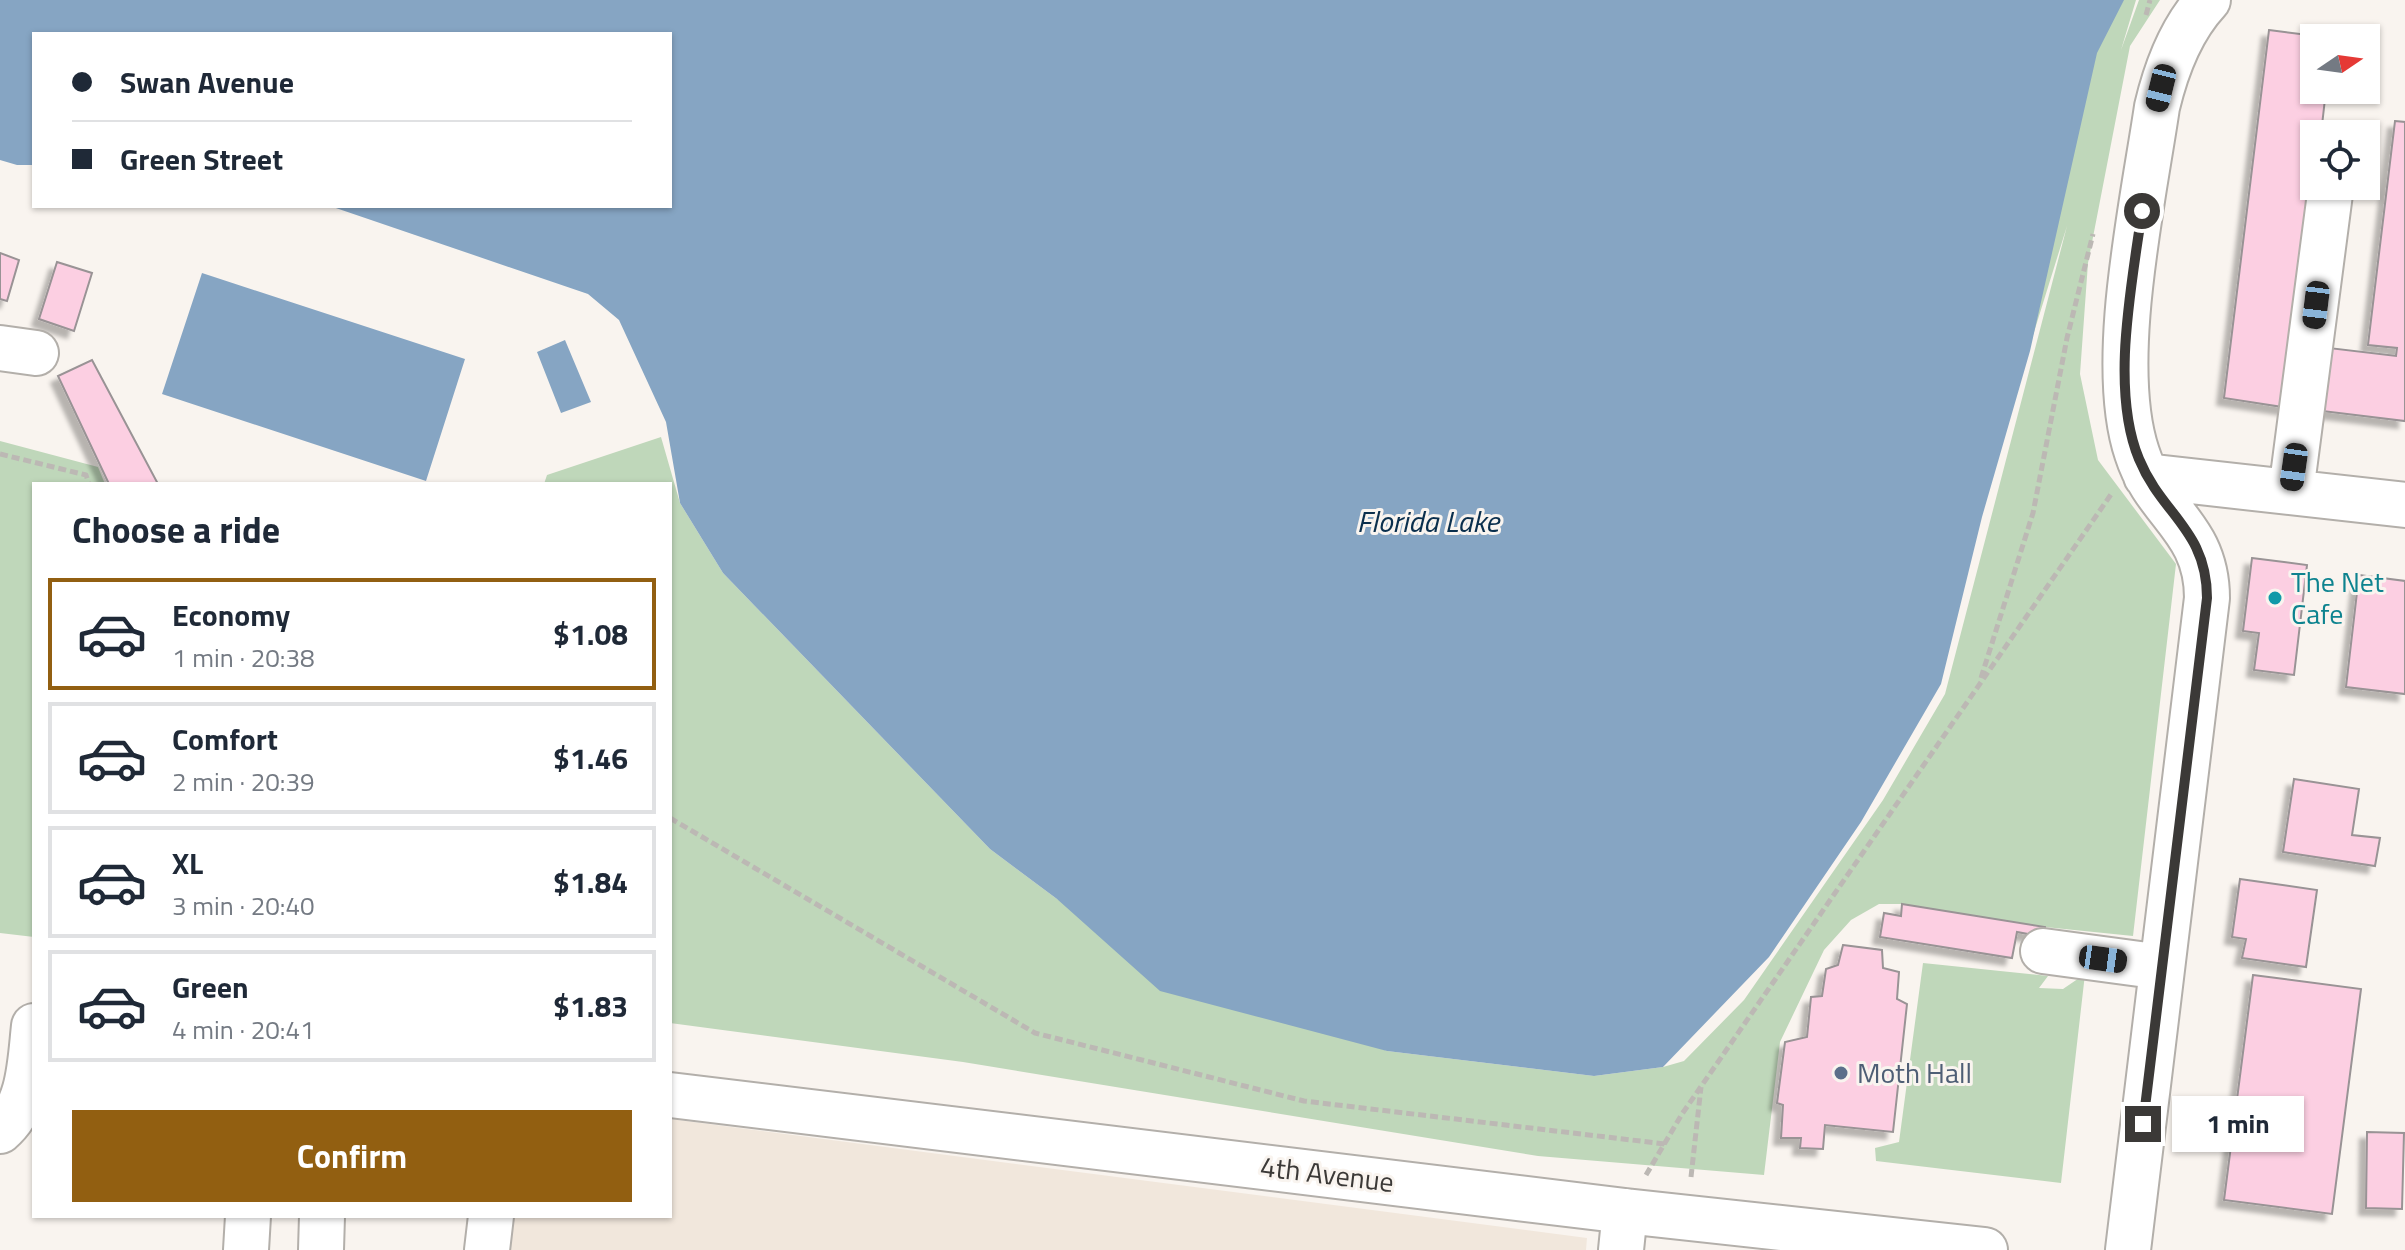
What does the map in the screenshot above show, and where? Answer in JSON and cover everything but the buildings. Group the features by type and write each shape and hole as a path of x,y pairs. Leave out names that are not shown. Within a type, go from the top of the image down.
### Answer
{"street":[{"path":"2128,1250 2207,576 2192,535 2142,466 2127,400 2125,352 2157,107 2166,69 2186,30 2208,0"},
{"path":"2291,492 2329,200"},
{"path":"2142,466 2291,492 2405,505"},
{"path":"2043,951 2162,967"},
{"path":"0,1018 32,1024"},
{"path":"0,1131 16,1111 27,1084 32,1041"},
{"name":"4th Avenue","path":"672,1095 1623,1230 1985,1250"},
{"path":"246,1250 248,1218"},
{"path":"321,1250 322,1218"},
{"path":"487,1250 491,1218"}],"path":[{"path":"2142,31 2150,0"},
{"path":"1980,683 2033,513 2067,338 2093,230"},
{"path":"0,454 86,475 88,482"},
{"path":"1623,1230 1665,1144 1701,1086 1980,683 2142,466"},
{"path":"672,819 1035,1033 1304,1101 1665,1144"},
{"path":"1690,1181 1701,1086"}],"shaded area":[{"path":"672,1119 1587,1238 1586,1250 504,1250 508,1218 672,1218"}],"green space":[{"path":"1771,0 2136,0 2121,50 2139,0 2160,0 2130,46 2088,263 2080,374 2098,460 2176,564 2133,936 2045,927 1902,904 1879,904 1851,920 1824,950 1780,1042 1764,1175 1538,1156 963,1062 672,1023 672,482 545,482 547,475 661,437 680,503 723,573 990,849 1057,899 1387,1051 1594,1076 1663,1067 1684,1061 1744,1000 1883,800 1945,694 2067,226 1924,686"},
{"path":"0,441 98,467 104,482 32,482 32,937 0,933"},
{"path":"1923,963 2048,976 2039,988 2063,989 2085,974 2061,1183 1876,1161 1875,1148 1899,1142"}],"water":[{"name":"Florida Lake","path":"0,0 2124,0 2097,53 2030,351 1982,517 1941,684 1861,822 1769,957 1663,1067 1594,1076 1387,1051 1160,991 1057,899 990,849 723,573 680,503 666,422 619,320 588,294 336,208 672,208 672,32 32,32 32,165 0,160"},
{"path":"202,273 465,359 426,481 162,394"},
{"path":"565,340 591,402 561,413 537,352"}],"place":[{"name":"The Net Cafe","path":"2275,598"},
{"name":"Moth Hall","path":"1841,1073"}],"route":[{"path":"2142,211 2125,352 2133,441 2146,476 2192,535 2207,576 2207,598 2143,1124"}]}
